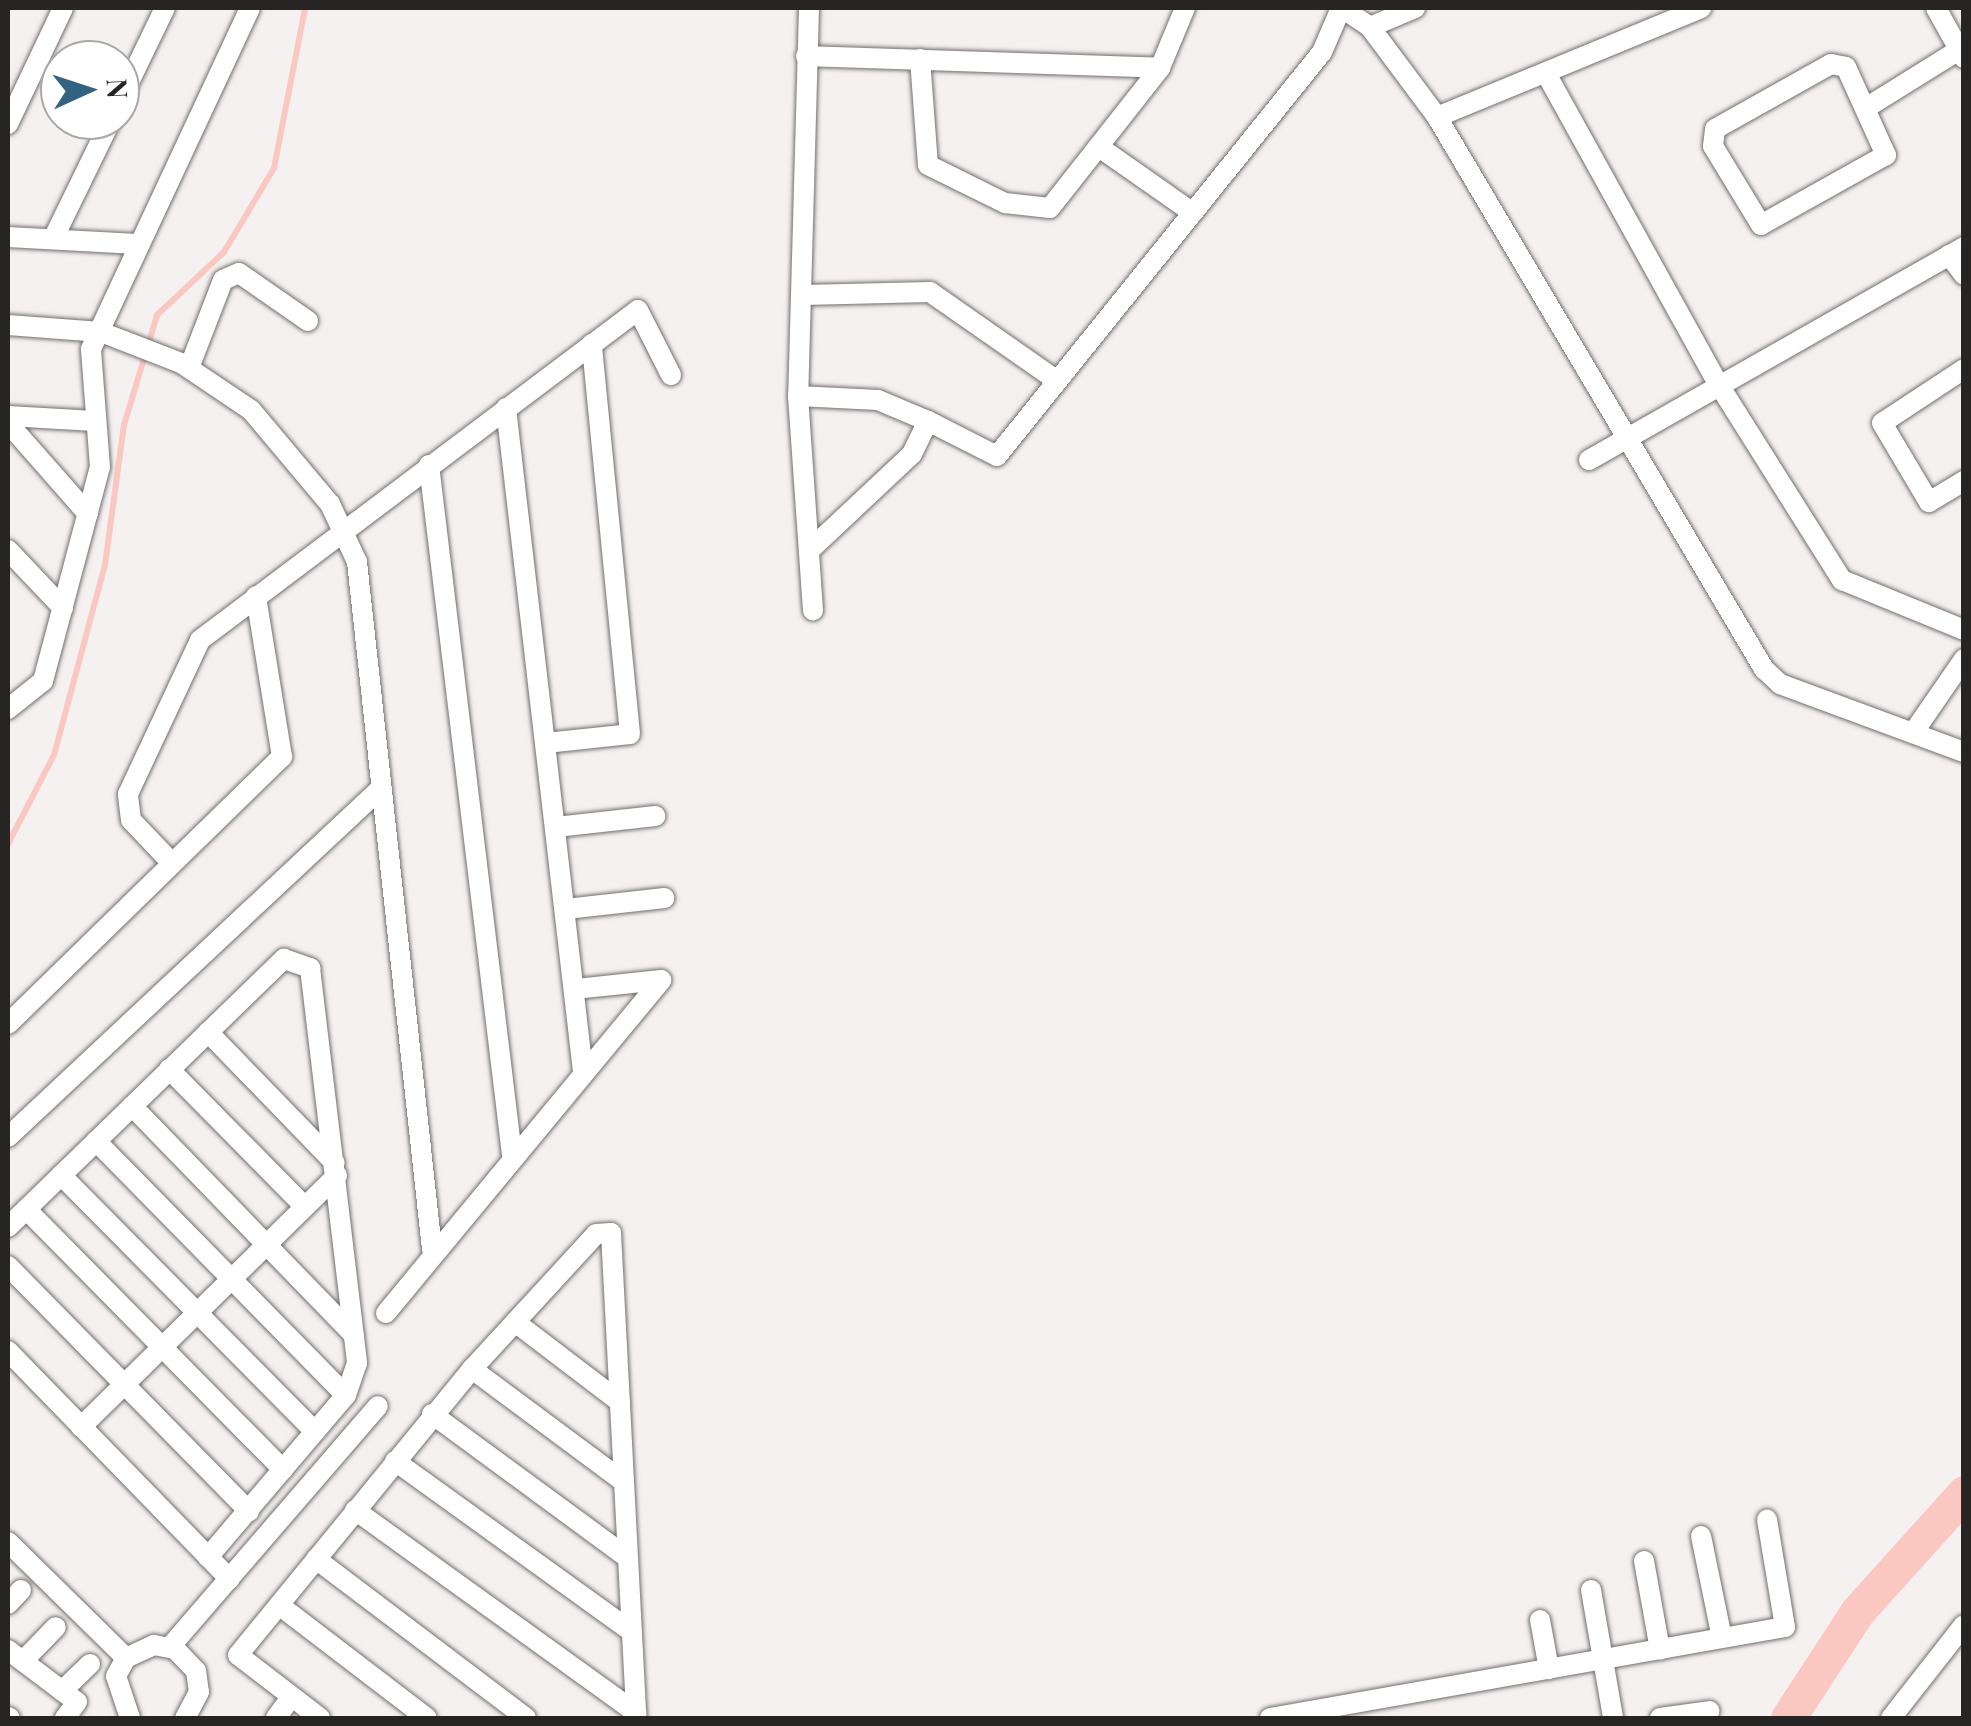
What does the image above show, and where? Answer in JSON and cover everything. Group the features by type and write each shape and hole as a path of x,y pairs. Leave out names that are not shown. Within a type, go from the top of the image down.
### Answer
{"street":[{"path":"8,124 63,8"},
{"path":"140,60 165,8"},
{"path":"12,697 43,681 100,467 90,349 250,8"},
{"path":"809,8 798,396 813,610"},
{"path":"920,60 928,165 994,198 1050,208 1160,68 1185,8"},
{"path":"798,396 878,400 997,456 1188,210 1322,52 1341,8 1370,27 1437,117 1622,442 1772,679 1964,752"},
{"path":"1370,27 1414,8"},
{"path":"1437,117 1548,77 1701,8"},
{"path":"1868,106 1961,54 1936,8"},
{"path":"806,56 1160,68"},
{"path":"1832,64 1846,66 1868,106 1887,144 1877,166 1773,225 1749,218 1713,146 1715,128 1832,64"},
{"path":"1548,77 1719,385 1842,580 1964,630"},
{"path":"55,235 101,140"},
{"path":"1099,146 1188,210"},
{"path":"8,237 55,235 136,244"},
{"path":"1590,460 1956,251 1964,275"},
{"path":"185,366 223,280 238,273 308,321"},
{"path":"802,295 930,292 1056,380"},
{"path":"168,860 130,820 128,794 200,640 638,310 671,375"},
{"path":"8,325 101,332 185,366 289,446 342,530 356,562 432,1248"},
{"path":"546,743 630,734 592,344"},
{"path":"1964,369 1882,423 1929,502 1964,481"},
{"path":"506,408 583,1072"},
{"path":"8,419 95,422"},
{"path":"8,419 88,514"},
{"path":"811,548 912,454 928,421"},
{"path":"429,466 512,1154"},
{"path":"8,550 63,608"},
{"path":"8,1024 168,860 282,757 256,596"},
{"path":"1913,733 1964,658"},
{"path":"8,1137 379,790"},
{"path":"556,828 655,816"},
{"path":"566,909 664,898"},
{"path":"8,1227 284,959 306,962 336,1169 354,1335 346,1395 208,1558"},
{"path":"386,1313 432,1248 661,980 576,988"},
{"path":"208,1032 336,1169"},
{"path":"169,1070 303,1206"},
{"path":"132,1106 354,1335"},
{"path":"96,1141 346,1395"},
{"path":"81,1426 336,1169"},
{"path":"61,1174 315,1432"},
{"path":"26,1209 284,1470"},
{"path":"320,1718 238,1655 432,1414 596,1234 612,1233 636,1716"},
{"path":"8,1266 249,1511"},
{"path":"515,1322 620,1402"},
{"path":"8,1351 230,1579"},
{"path":"472,1369 624,1482"},
{"path":"126,1658 170,1647 378,1406"},
{"path":"432,1414 628,1558"},
{"path":"395,1461 631,1631"},
{"path":"356,1510 636,1716"},
{"path":"1270,1718 1786,1627 1767,1519"},
{"path":"1701,1536 1722,1638"},
{"path":"8,1542 126,1658"},
{"path":"316,1560 526,1718"},
{"path":"1644,1561 1660,1650"},
{"path":"1591,1590 1613,1718"},
{"path":"279,1604 427,1718"},
{"path":"1540,1620 1549,1669"},
{"path":"56,1628 15,1656 77,1702 65,1718"},
{"path":"1891,1718 1960,1631"},
{"path":"170,1647 196,1671 192,1716"},
{"path":"126,1658 115,1687 130,1718"},
{"path":"62,1691 90,1664"},
{"path":"276,1718 291,1697"},
{"path":"1660,1718 1710,1711"}],"waterway":[{"path":"8,844 54,755 105,565 124,425 157,315 224,252 274,168 305,8"},
{"path":"1788,1718 1857,1612 1964,1493"}]}
